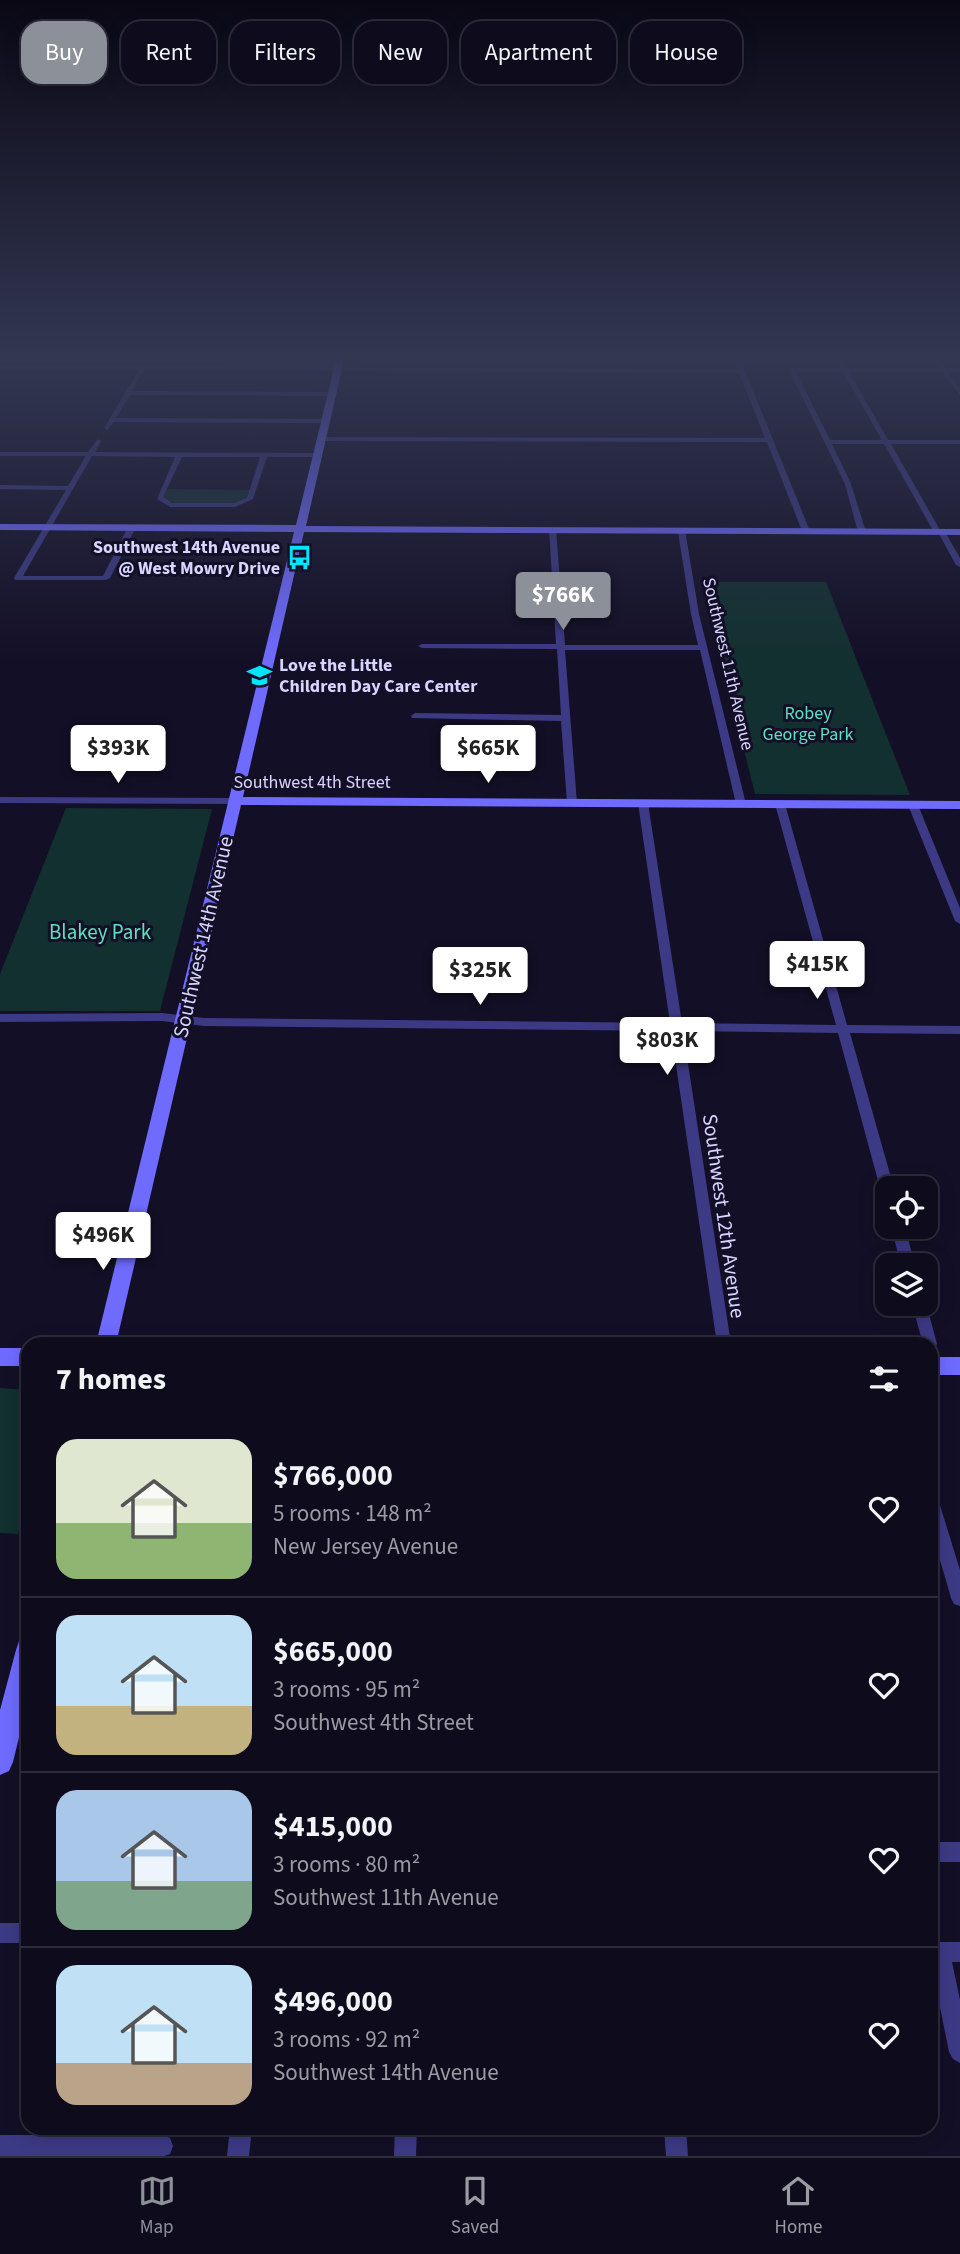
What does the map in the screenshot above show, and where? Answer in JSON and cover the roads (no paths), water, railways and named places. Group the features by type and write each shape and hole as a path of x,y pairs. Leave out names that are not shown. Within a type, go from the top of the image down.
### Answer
{"street":[{"path":"88,461 45,527 18,578 106,579 131,528"},
{"path":"176,461 159,498 170,505 239,503 250,499 262,461"},
{"name":"Southwest 14th Avenue","path":"108,1337 316,461"},
{"path":"777,461 806,531"},
{"path":"836,461 848,484 862,532"},
{"path":"898,461 960,565"},
{"path":"0,487 71,488"},
{"path":"0,527 960,532"},
{"path":"552,530 568,718 572,803"},
{"name":"Southwest 11th Avenue","path":"682,532 703,648 741,804"},
{"path":"422,646 703,648"},
{"path":"415,716 568,718"},
{"name":"Southwest 4th Street","path":"0,800 960,805"},
{"name":"Southwest 12th Avenue","path":"643,803 723,1337"},
{"path":"780,804 884,1176"},
{"path":"913,805 960,921"},
{"path":"0,1018 150,1016 204,1022 960,1030"},
{"path":"922,1316 927,1337"},
{"path":"0,1357 21,1357"},
{"path":"938,1358 960,1366"},
{"path":"938,1525 960,1598"},
{"path":"0,1762 21,1678"},
{"path":"938,1852 960,1852"},
{"path":"0,1933 21,1933"},
{"path":"944,1952 960,2052"},
{"path":"238,2156 240,2135"},
{"path":"405,2156 406,2135"},
{"path":"676,2135 677,2156"},
{"path":"0,2146 162,2146"}],"place":[{"name":"Southwest 14th Avenue @ West Mowry Drive","path":"300,557"},
{"name":"Love the Little Children Day Care Center","path":"259,675"}],"park label":[{"name":"Robey George Park","path":"808,723"},
{"name":"Blakey Park","path":"100,932"}]}
